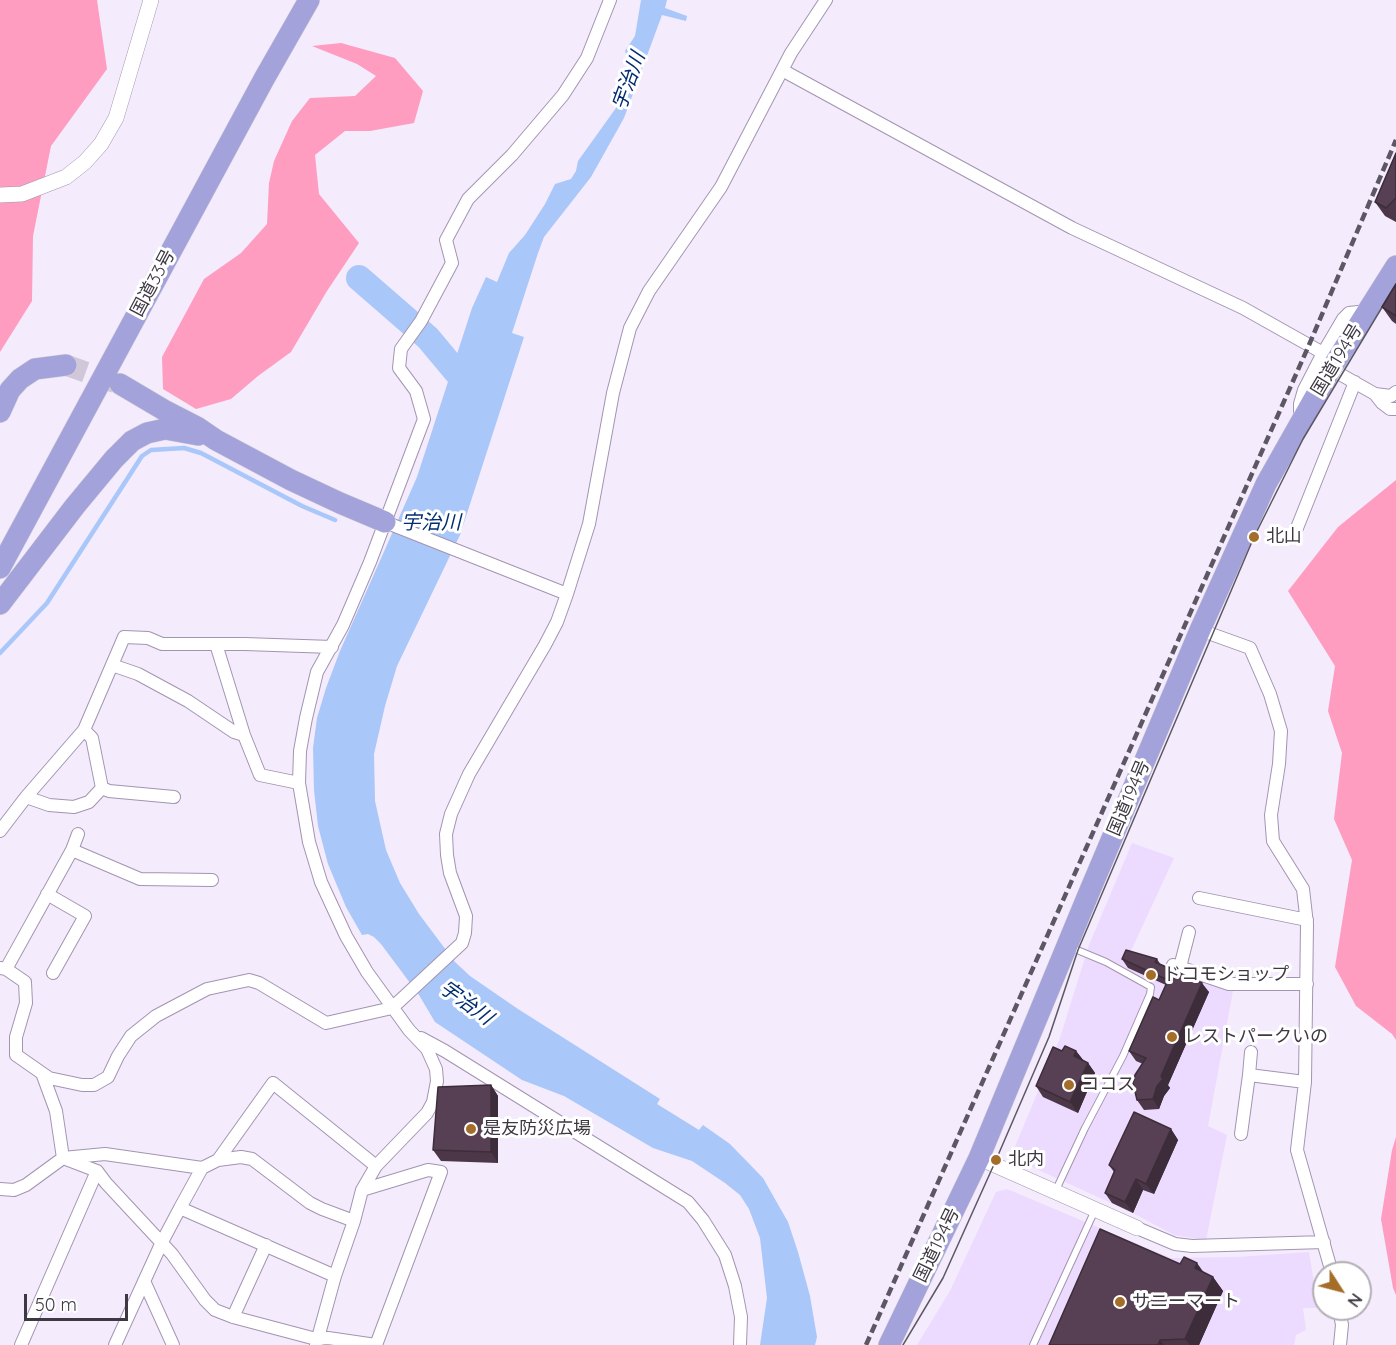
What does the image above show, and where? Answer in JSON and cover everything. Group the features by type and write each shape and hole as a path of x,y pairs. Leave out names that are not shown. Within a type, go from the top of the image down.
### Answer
{"highway":[{"name":"国道33号","path":"0,568 309,0"},
{"name":"国道194号","path":"889,1345 979,1158 1200,630 1266,484 1300,422 1327,361 1368,311 1396,266"},
{"path":"0,412 10,390 20,379 35,369 66,365"},
{"path":"120,384 216,440 291,480 385,522"},
{"path":"0,604 75,506 132,441 147,433 165,429 183,431 216,440"}],"street":[{"path":"0,195 22,194 66,177 85,162 101,144 116,118 151,0"},
{"path":"316,1342 362,1190 376,1166 427,1113 433,1102 437,1081 436,1069 427,1049 409,1030 397,1004 367,972 346,936 321,882 309,842 299,783 300,751 306,718 317,672 332,647 354,600 424,419 416,391 399,368 401,349 421,321 452,263 447,240 468,199 512,155 563,95 587,58 610,0"},
{"path":"78,834 72,850 3,968 25,982 26,1003 16,1037 16,1055 49,1078 82,1085 102,1082 108,1077 131,1036 156,1016 207,989 249,980 326,1023 397,1004 462,943 466,916 450,873 447,855 447,834 451,814 469,774 557,622 589,524 613,393 630,328 649,291 721,188 795,45 826,0"},
{"path":"782,70 1072,228 1243,308 1375,393 1391,396 1396,392"},
{"path":"1297,528 1355,382"},
{"path":"1375,393 1382,404 1390,409 1396,409"},
{"path":"385,522 567,594"},
{"path":"1200,630 1250,648 1270,694 1281,730 1280,765 1271,815 1273,841 1303,889 1307,920 1305,1082 1297,1150 1329,1261"},
{"path":"0,831 84,730 124,637 148,638 162,644 332,647"},
{"path":"216,644 244,735 260,775 299,783"},
{"path":"112,665 138,674 188,701 234,732 244,735"},
{"path":"84,730 92,738 102,788"},
{"path":"26,797 49,805 74,807 89,802 102,788"},
{"path":"102,788 110,792 174,797"},
{"path":"72,850 140,879 212,880"},
{"path":"47,894 85,916 54,973"},
{"path":"1199,898 1307,920"},
{"path":"1189,932 1177,966 1229,984 1307,984"},
{"path":"409,1030 688,1202 725,1255 735,1286 741,1317 740,1345"},
{"path":"1241,1134 1251,1052"},
{"path":"42,1073 56,1111 63,1158"},
{"path":"1249,1075 1305,1082"},
{"path":"218,1160 273,1083 376,1166"},
{"path":"0,1190 14,1190 26,1185 63,1158 105,1154 202,1168 218,1160 241,1157 252,1159 310,1203 354,1221"},
{"path":"63,1158 97,1171 162,1242 215,1310 316,1342 328,1338 376,1345 441,1172 428,1170 362,1190"},
{"path":"979,1158 1175,1244 1192,1246 1324,1242"},
{"path":"115,1345 162,1242 202,1168"},
{"path":"21,1345 97,1171"},
{"path":"180,1209 335,1276"},
{"path":"233,1317 266,1245"},
{"path":"144,1281 173,1345"},
{"path":"1340,1345 1341,1321"}],"lane":[{"path":"1055,1192 1123,1056 1150,994 1150,987 1106,962 1067,946"},
{"path":"1033,1345 1095,1210"}],"shaded area":[{"path":"0,0 97,0 107,69 51,146 33,236 32,301 0,352"},
{"path":"341,43 395,58 423,91 414,123 370,131 345,131 315,155 319,194 359,243 291,352 231,399 196,409 163,389 162,357 204,279 241,253 267,224 269,183 274,161 292,121 310,98 355,96 376,76 357,64 312,46"},
{"path":"1396,480 1396,1040 1392,1034 1356,1006 1335,967 1352,860 1334,819 1342,753 1328,711 1335,666 1288,591 1338,527"},
{"path":"1132,843 1174,858 1130,953 1233,991 1208,1126 1227,1135 1206,1240 1174,1235 1133,1213 1019,1161 1014,1149 1059,1041 1089,945"},
{"path":"1396,1137 1396,1295 1381,1219"},
{"path":"1007,1189 1171,1258 1238,1257 1309,1252 1312,1271 1312,1308 1303,1308 1306,1330 1296,1335 1294,1345 917,1345 950,1291 996,1192"}],"water":[{"name":"宇治川","path":"641,0 667,0 665,8 687,16 686,21 662,15 624,118 591,177 544,237 512,333 524,337 460,535 397,666 385,706 374,754 375,801 386,850 400,883 419,914 455,962 470,976 518,1009 660,1099 657,1104 699,1130 703,1125 730,1144 763,1178 788,1222 798,1252 810,1296 817,1337 815,1345 760,1345 767,1298 760,1238 749,1209 740,1195 692,1161 653,1148 564,1096 522,1080 435,1022 419,995 381,944 368,934 362,935 346,907 328,864 318,826 313,748 317,718 340,651 417,477 472,308 486,277 497,282 509,253 525,235 555,184 571,179 578,161 621,101 619,85 631,66 625,51 635,36"}],"building":[{"path":"1396,153 1396,198 1386,208 1375,202"},
{"path":"1396,284 1396,316 1382,307"},
{"path":"1126,950 1157,959 1155,962 1202,983 1153,1099 1137,1100 1133,1083 1135,1075 1146,1058 1129,1051 1153,997 1159,1000 1168,980 1122,959"},
{"name":"ココス","path":"1065,1046 1076,1051 1074,1056 1088,1063 1070,1102 1036,1086 1053,1047 1062,1051"},
{"name":"是友防災広場","path":"491,1085 491,1152 433,1150 438,1087"},
{"path":"1134,1112 1171,1129 1146,1184 1136,1179 1125,1202 1105,1193 1115,1170 1109,1165"},
{"path":"1100,1229 1180,1264 1184,1257 1197,1263 1195,1268 1213,1277 1185,1339 1160,1340 1158,1345 1049,1345"}],"waterway":[{"path":"359,278 428,338 474,393"},
{"path":"0,653 47,603 142,456 151,450 184,448 201,453 302,506 335,520"}],"tunnel":[{"path":"66,365 119,384"}],"tram line":[{"path":"903,1345 943,1278 996,1160 1049,1037 1078,950 1254,537 1303,439 1396,284"}],"railway":[{"path":"866,1345 1309,345 1396,140"}],"place":[{"name":"北山","path":"1254,537"},
{"name":"ドコモショップ","path":"1151,975"},
{"name":"レストパークいの","path":"1172,1037"},
{"name":"ココス","path":"1069,1085"},
{"name":"是友防災広場","path":"471,1129"},
{"name":"北内","path":"996,1160"},
{"name":"サニーマート","path":"1120,1302"}]}
